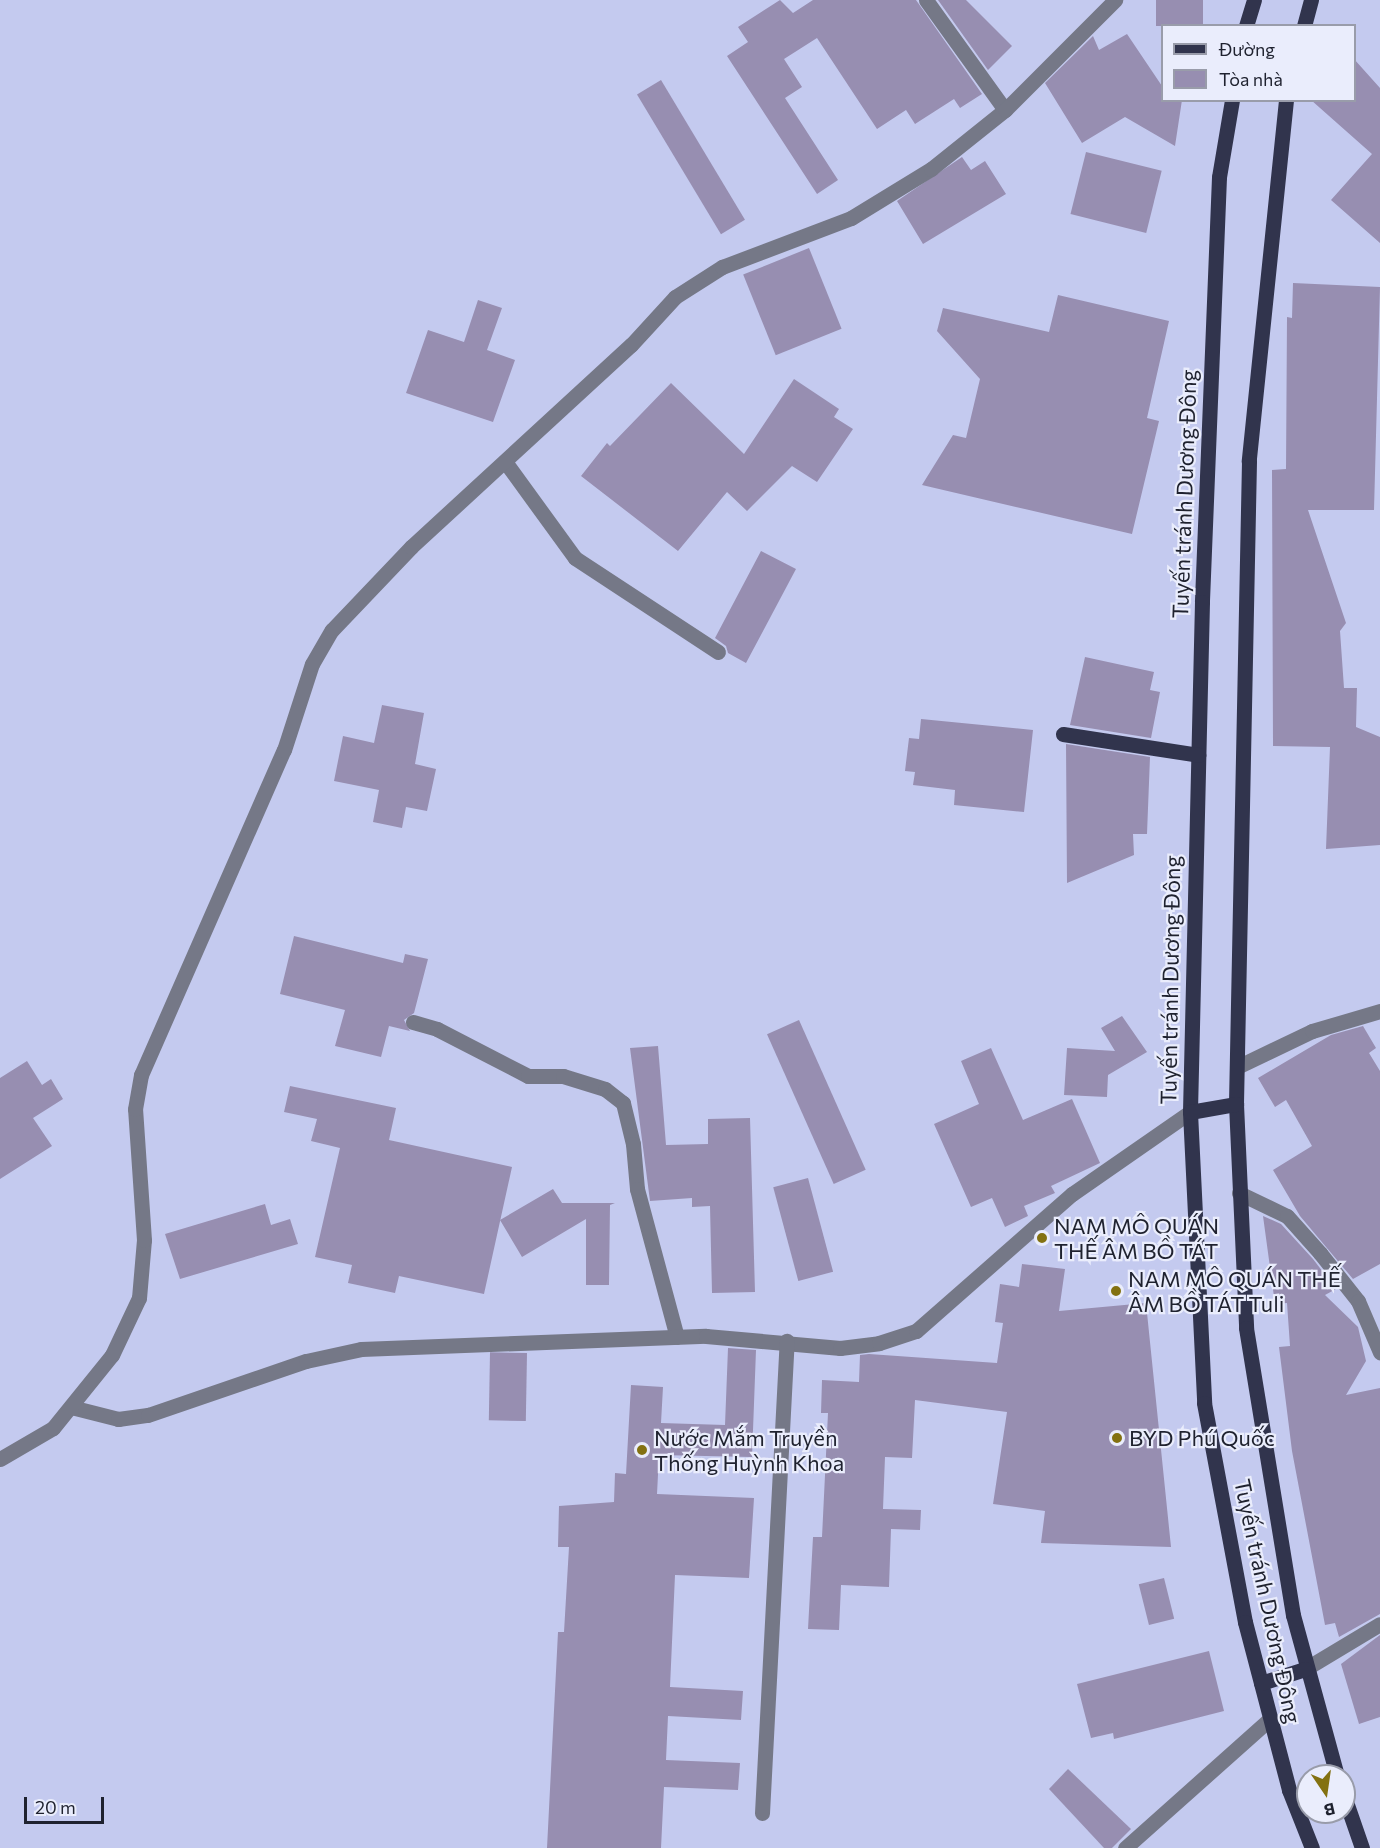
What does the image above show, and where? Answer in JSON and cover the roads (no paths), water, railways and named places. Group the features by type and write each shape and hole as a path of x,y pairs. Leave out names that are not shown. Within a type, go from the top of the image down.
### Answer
{"main road":[{"path":"1247,24 1254,0"},
{"path":"1305,24 1311,0"},
{"name":"Tuyến tránh Dương Đông","path":"1232,102 1219,177 1198,755 1190,1112 1204,1403 1261,1683 1270,1719 1312,1848"},
{"name":"Tuyến tránh Dương Đông","path":"1286,102 1249,461 1239,1066 1236,1104 1246,1328 1305,1669 1333,1764"},
{"path":"1063,734 1198,755"},
{"path":"1190,1112 1236,1104"},
{"path":"1261,1683 1305,1669"},
{"path":"1354,1824 1362,1848"}],"street":[{"path":"926,0 1005,110"},
{"path":"0,1459 53,1428 112,1355 139,1298 144,1240 135,1109 141,1075 284,750 312,664 332,630 377,581 631,345 675,297 697,280 851,218 931,169 1005,110 1115,0"},
{"path":"506,463 575,558 718,652"},
{"path":"1239,1066 1312,1031 1380,1011"},
{"path":"413,1022 437,1029 528,1076 563,1077 605,1089 623,1103 633,1144 637,1189 677,1337"},
{"path":"71,1407 118,1419 148,1415 306,1361 362,1349 677,1337 787,1341 840,1348 916,1331 1072,1194 1190,1112"},
{"path":"1239,1193 1287,1216 1320,1253 1358,1301 1380,1352"},
{"path":"762,1813 787,1341"},
{"path":"1305,1669 1380,1624"},
{"path":"1125,1848 1270,1719"}],"place":[{"name":"NAM MÔ QUÁN THẾ ÂM BỒ TÁT","path":"1042,1238"},
{"name":"NAM MÔ QUÁN THẾ ÂM BỒ TÁT Tuli","path":"1116,1291"},
{"name":"BYD Phú Quốc","path":"1117,1438"},
{"name":"Nước Mắm Truyền Thống Huỳnh Khoa","path":"642,1450"}]}
